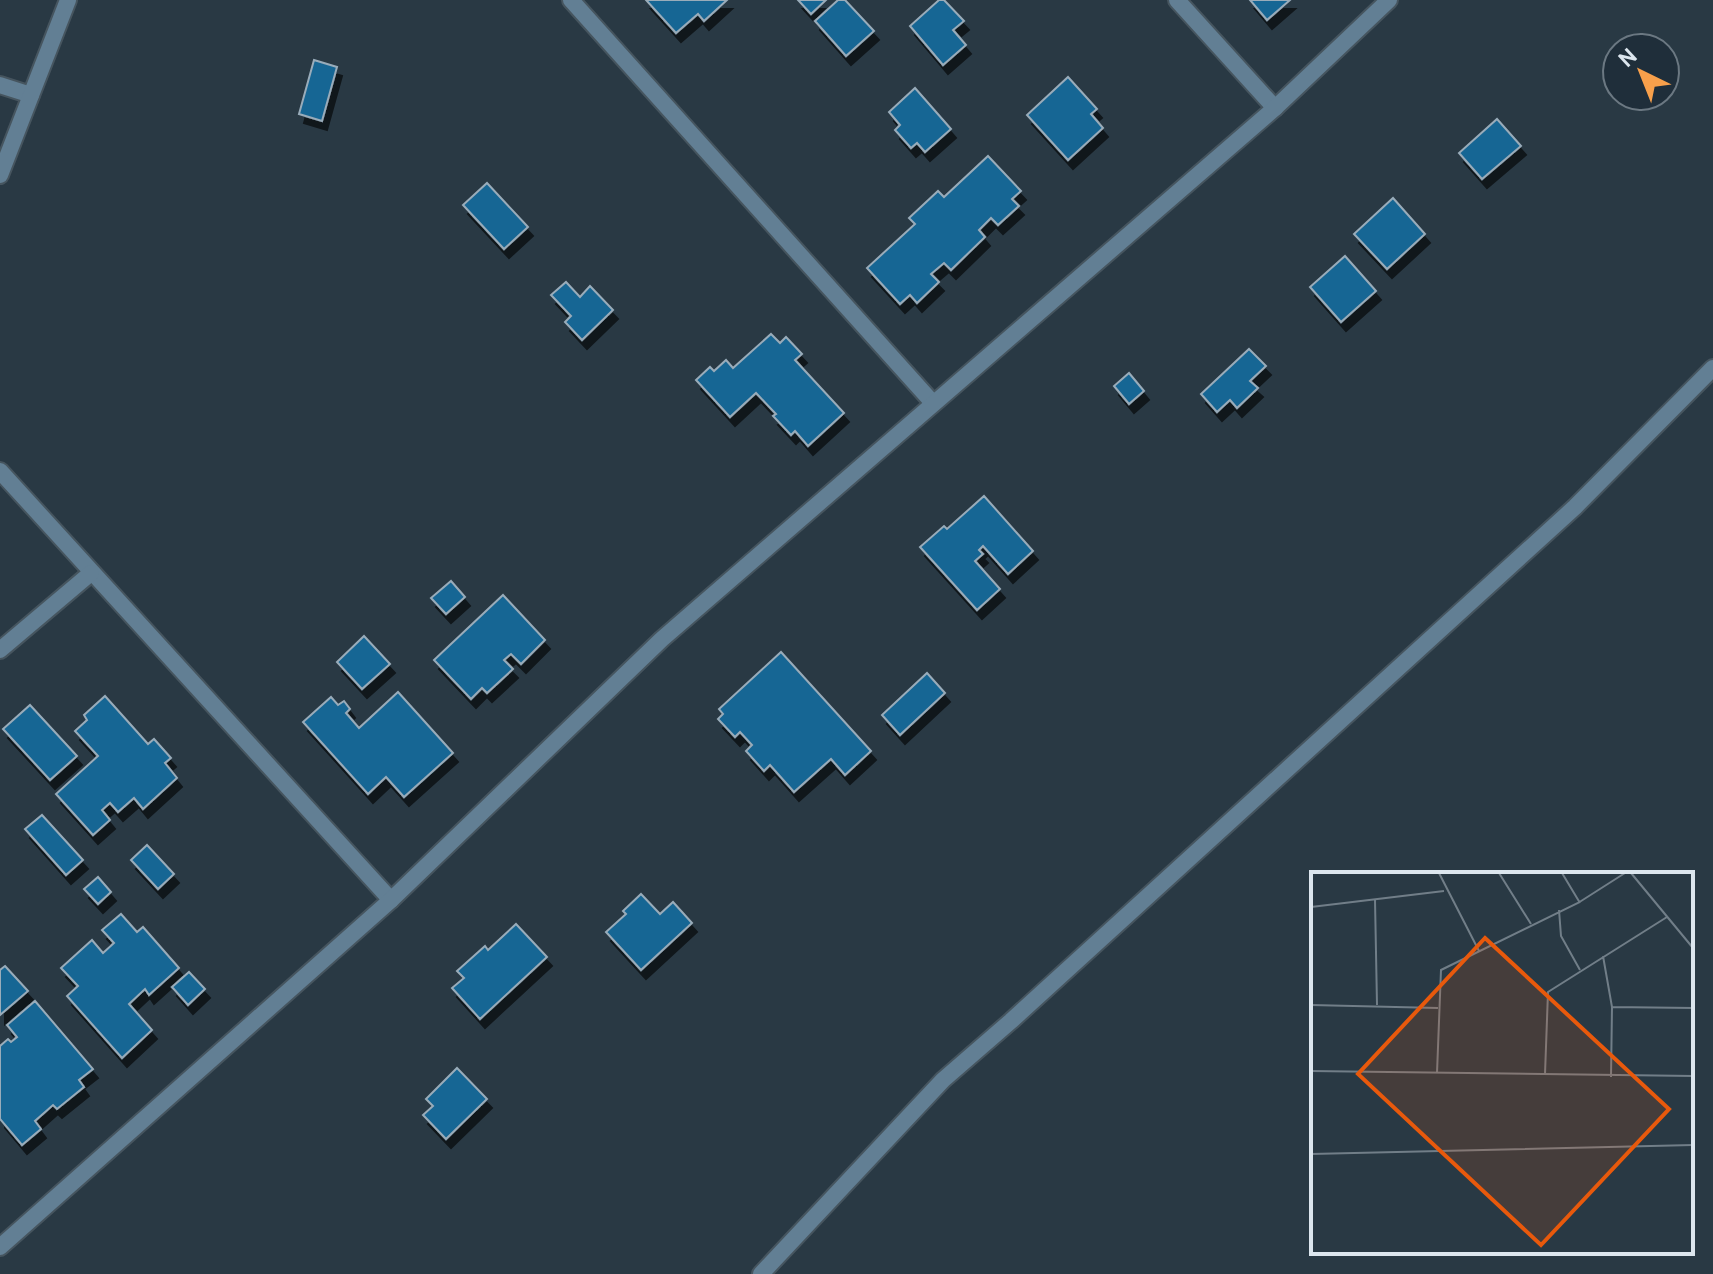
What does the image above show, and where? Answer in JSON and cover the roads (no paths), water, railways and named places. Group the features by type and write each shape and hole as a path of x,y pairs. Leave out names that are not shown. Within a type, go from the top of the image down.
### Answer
{"street":[{"path":"0,175 68,0"},
{"path":"571,0 933,403"},
{"path":"1177,0 1275,108"},
{"path":"0,1247 391,900 662,639 1275,108 1389,0"},
{"path":"0,85 31,95"},
{"path":"761,1274 943,1080 1575,507 1713,368"},
{"path":"0,471 391,900"},
{"path":"0,650 91,573"}]}
